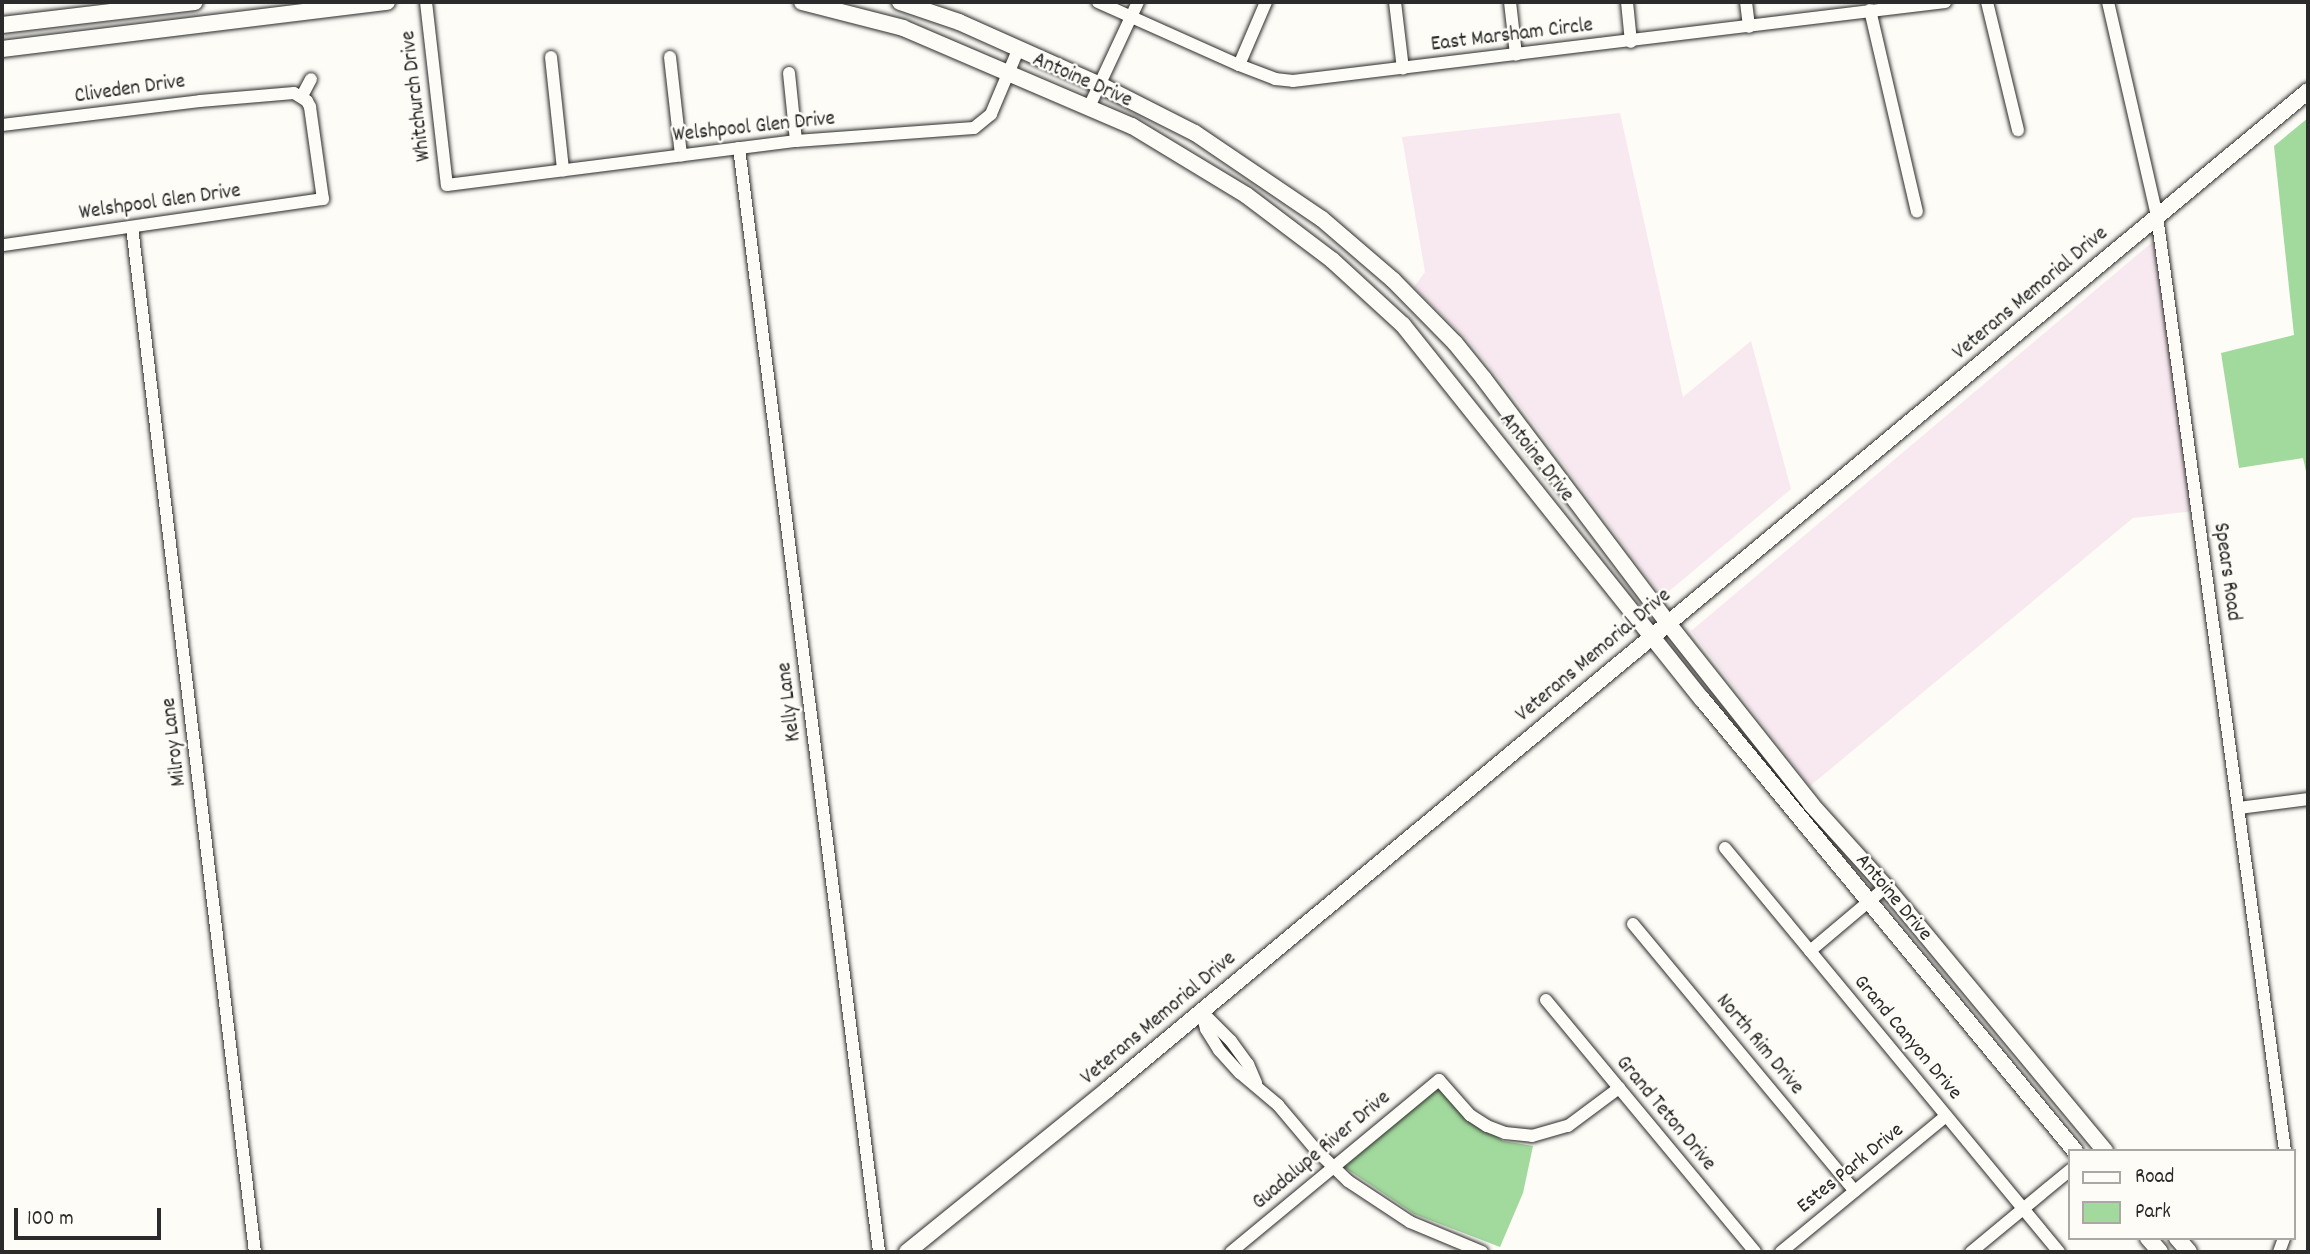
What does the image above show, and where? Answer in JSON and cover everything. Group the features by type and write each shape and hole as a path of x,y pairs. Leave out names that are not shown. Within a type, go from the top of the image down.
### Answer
{"main road":[{"path":"2,25 195,2"},
{"path":"2,49 77,41 246,10 387,2"},
{"name":"Antoine Drive","path":"802,2 903,28 1010,71 1132,126 1246,195 1332,260 1403,325 1868,902 2074,1149"},
{"name":"Antoine Drive","path":"900,2 959,22 1160,114 1221,149 1322,219 1393,280 1455,343 1668,622 1796,784 1886,887 2100,1149"},
{"path":"75,16 77,41"},
{"name":"Veterans Memorial Drive","path":"907,1252 1201,1012 2308,91"},
{"path":"1782,796 1796,784"}],"street":[{"name":"Whitchurch Drive","path":"426,2 447,185"},
{"name":"East Marsham Circle","path":"1098,2 1239,65 1284,81 1632,42 1945,2"},
{"path":"1089,107 1138,2"},
{"path":"1239,65 1266,2"},
{"path":"1395,2 1403,69"},
{"path":"1510,2 1516,55"},
{"path":"1627,2 1632,42"},
{"path":"1746,2 1749,27"},
{"path":"1987,2 2018,131"},
{"name":"Spears Road","path":"2108,2 2157,216 2285,1149"},
{"path":"1870,10 1917,212"},
{"name":"Welshpool Glen Drive","path":"447,185 796,141 974,128 991,114 1018,50"},
{"path":"551,57 563,170"},
{"path":"670,57 681,155"},
{"path":"789,73 796,141"},
{"path":"302,96 311,79"},
{"name":"Cliveden Drive","path":"2,125 263,94 302,96"},
{"name":"Welshpool Glen Drive","path":"2,245 323,199 310,107 302,96"},
{"name":"Kelly Lane","path":"739,148 878,1252"},
{"name":"Milroy Lane","path":"132,227 255,1252"},
{"path":"2239,808 2308,799"},
{"name":"Grand Canyon Drive","path":"1725,848 2059,1252"},
{"path":"1810,951 1886,887"},
{"name":"North Rim Drive","path":"1633,924 1855,1191"},
{"name":"Grand Teton Drive","path":"1546,1000 1755,1252"},
{"path":"1201,1012 1231,1041 1248,1064 1256,1084 1333,1168 1368,1196 1410,1222 1482,1252"},
{"name":"Guadalupe River Drive","path":"1230,1252 1439,1080 1470,1115 1487,1126 1505,1133 1532,1136 1568,1126 1619,1088"},
{"name":"Estes Park Drive","path":"1781,1252 1947,1116"},
{"path":"1971,1252 2068,1172"}],"shaded area":[{"path":"1620,113 1683,397 1751,341 1791,489 1662,597 1510,392 1467,339 1414,287 1425,272 1402,137"},
{"path":"2156,239 2194,511 2133,518 1810,786 1691,631"}],"green space":[{"path":"2308,118 2308,480 2303,458 2239,468 2221,353 2294,335 2274,146"},
{"path":"1439,1088 1461,1112 1503,1141 1533,1146 1523,1193 1500,1247 1414,1214 1344,1167"}]}
